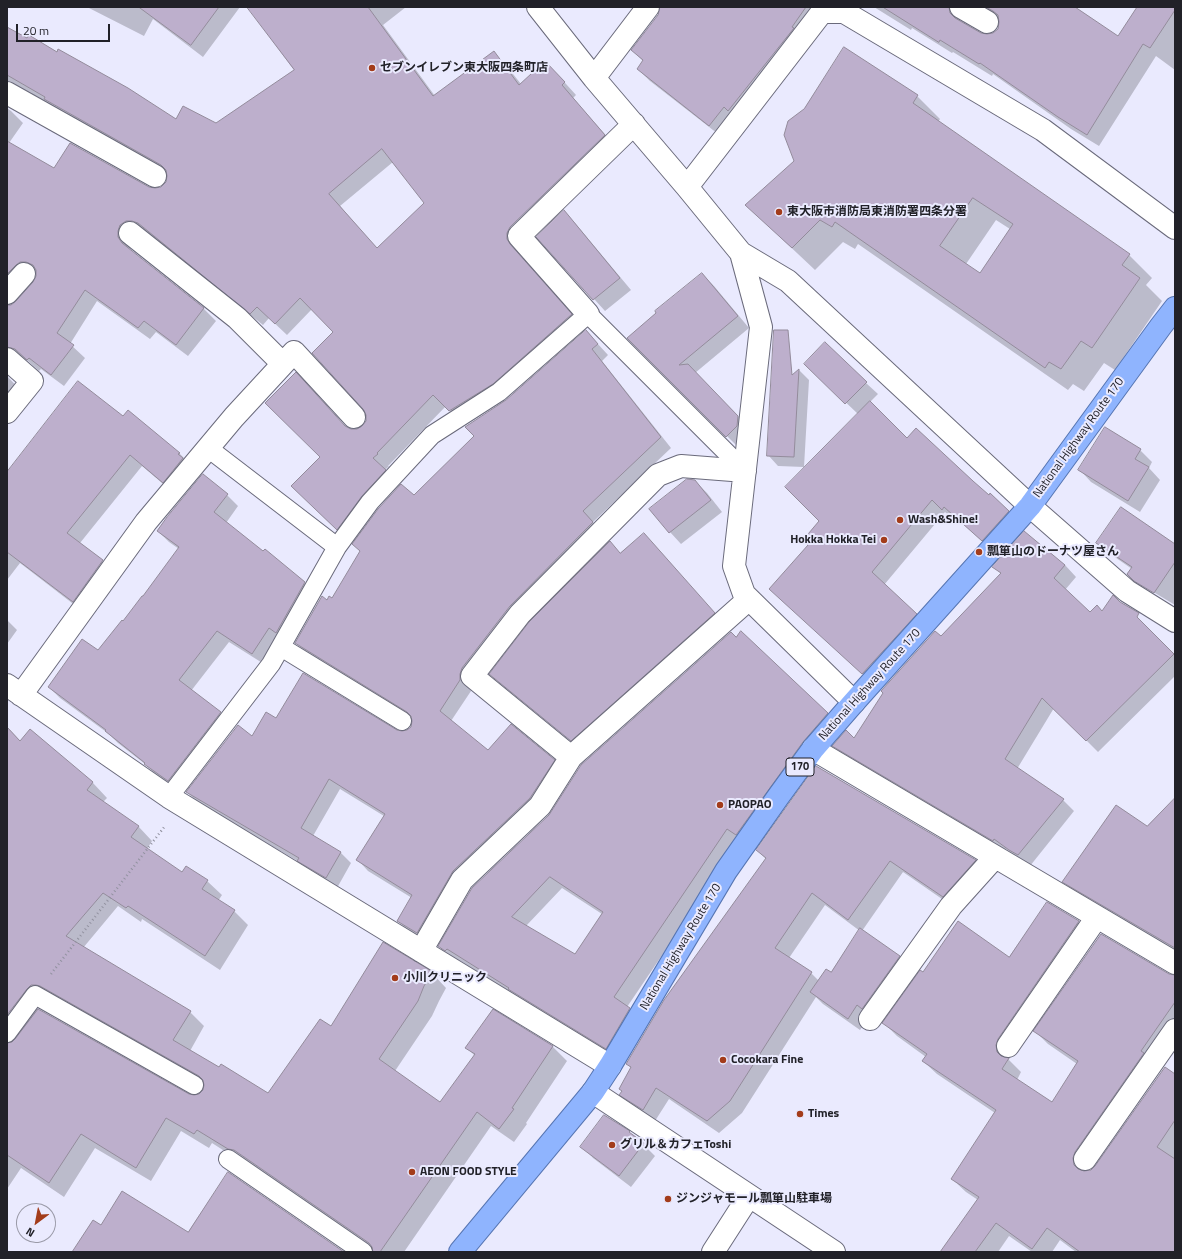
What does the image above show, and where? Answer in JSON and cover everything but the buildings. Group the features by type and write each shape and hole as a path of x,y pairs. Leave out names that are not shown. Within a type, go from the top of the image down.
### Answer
{"highway":[{"name":"National Highway Route 170","path":"460,1252 593,1092 726,871 778,796 813,749 1030,506 1175,308"}],"street":[{"path":"538,7 594,78 741,253 788,281 1030,506 1127,591 1175,621"},
{"path":"594,78 648,7"},
{"path":"961,7 987,22"},
{"path":"687,187 822,12 833,10 844,12 1043,130 1175,228"},
{"path":"7,93 155,176"},
{"path":"588,314 519,236 634,124"},
{"path":"130,233 237,318 283,364"},
{"path":"741,253 761,327 734,566 744,594 854,702"},
{"path":"7,293 24,274"},
{"path":"354,417 294,352 234,417 146,522 14,690 175,801 610,1066"},
{"path":"7,359 32,381 7,412"},
{"path":"571,757 472,676 520,614 658,475 681,466 745,471"},
{"path":"421,951 462,880 540,806 571,757 749,599"},
{"path":"813,749 1175,963"},
{"path":"870,1019 951,906 995,857"},
{"path":"1008,1046 1097,917"},
{"path":"1085,1159 1175,1030"},
{"path":"593,1092 834,1252"},
{"path":"713,1252 749,1196"}],"lane":[{"path":"175,801 271,664 337,547 370,502 432,435 499,392 588,314 745,471"},
{"path":"208,448 337,547"},
{"path":"281,646 402,721"},
{"path":"7,1033 35,995 194,1085"},
{"path":"228,1159 363,1252"}],"path":[{"path":"35,995 175,801"}],"place":[{"name":"セブンイレブン東大阪四条町店","path":"372,68"},
{"name":"東大阪市消防局東消防署四条分署","path":"779,212"},
{"name":"Wash&Shine!","path":"900,520"},
{"name":"Hokka Hokka Tei","path":"884,540"},
{"name":"瓢箪山のドーナツ屋さん","path":"979,552"},
{"name":"PAOPAO","path":"720,805"},
{"name":"小川クリニック","path":"395,978"},
{"name":"Cocokara Fine","path":"723,1060"},
{"name":"Times","path":"800,1114"},
{"name":"グリル＆カフェToshi","path":"612,1145"},
{"name":"AEON FOOD STYLE","path":"412,1172"},
{"name":"ジンジャモール瓢箪山駐車場","path":"668,1199"}]}
